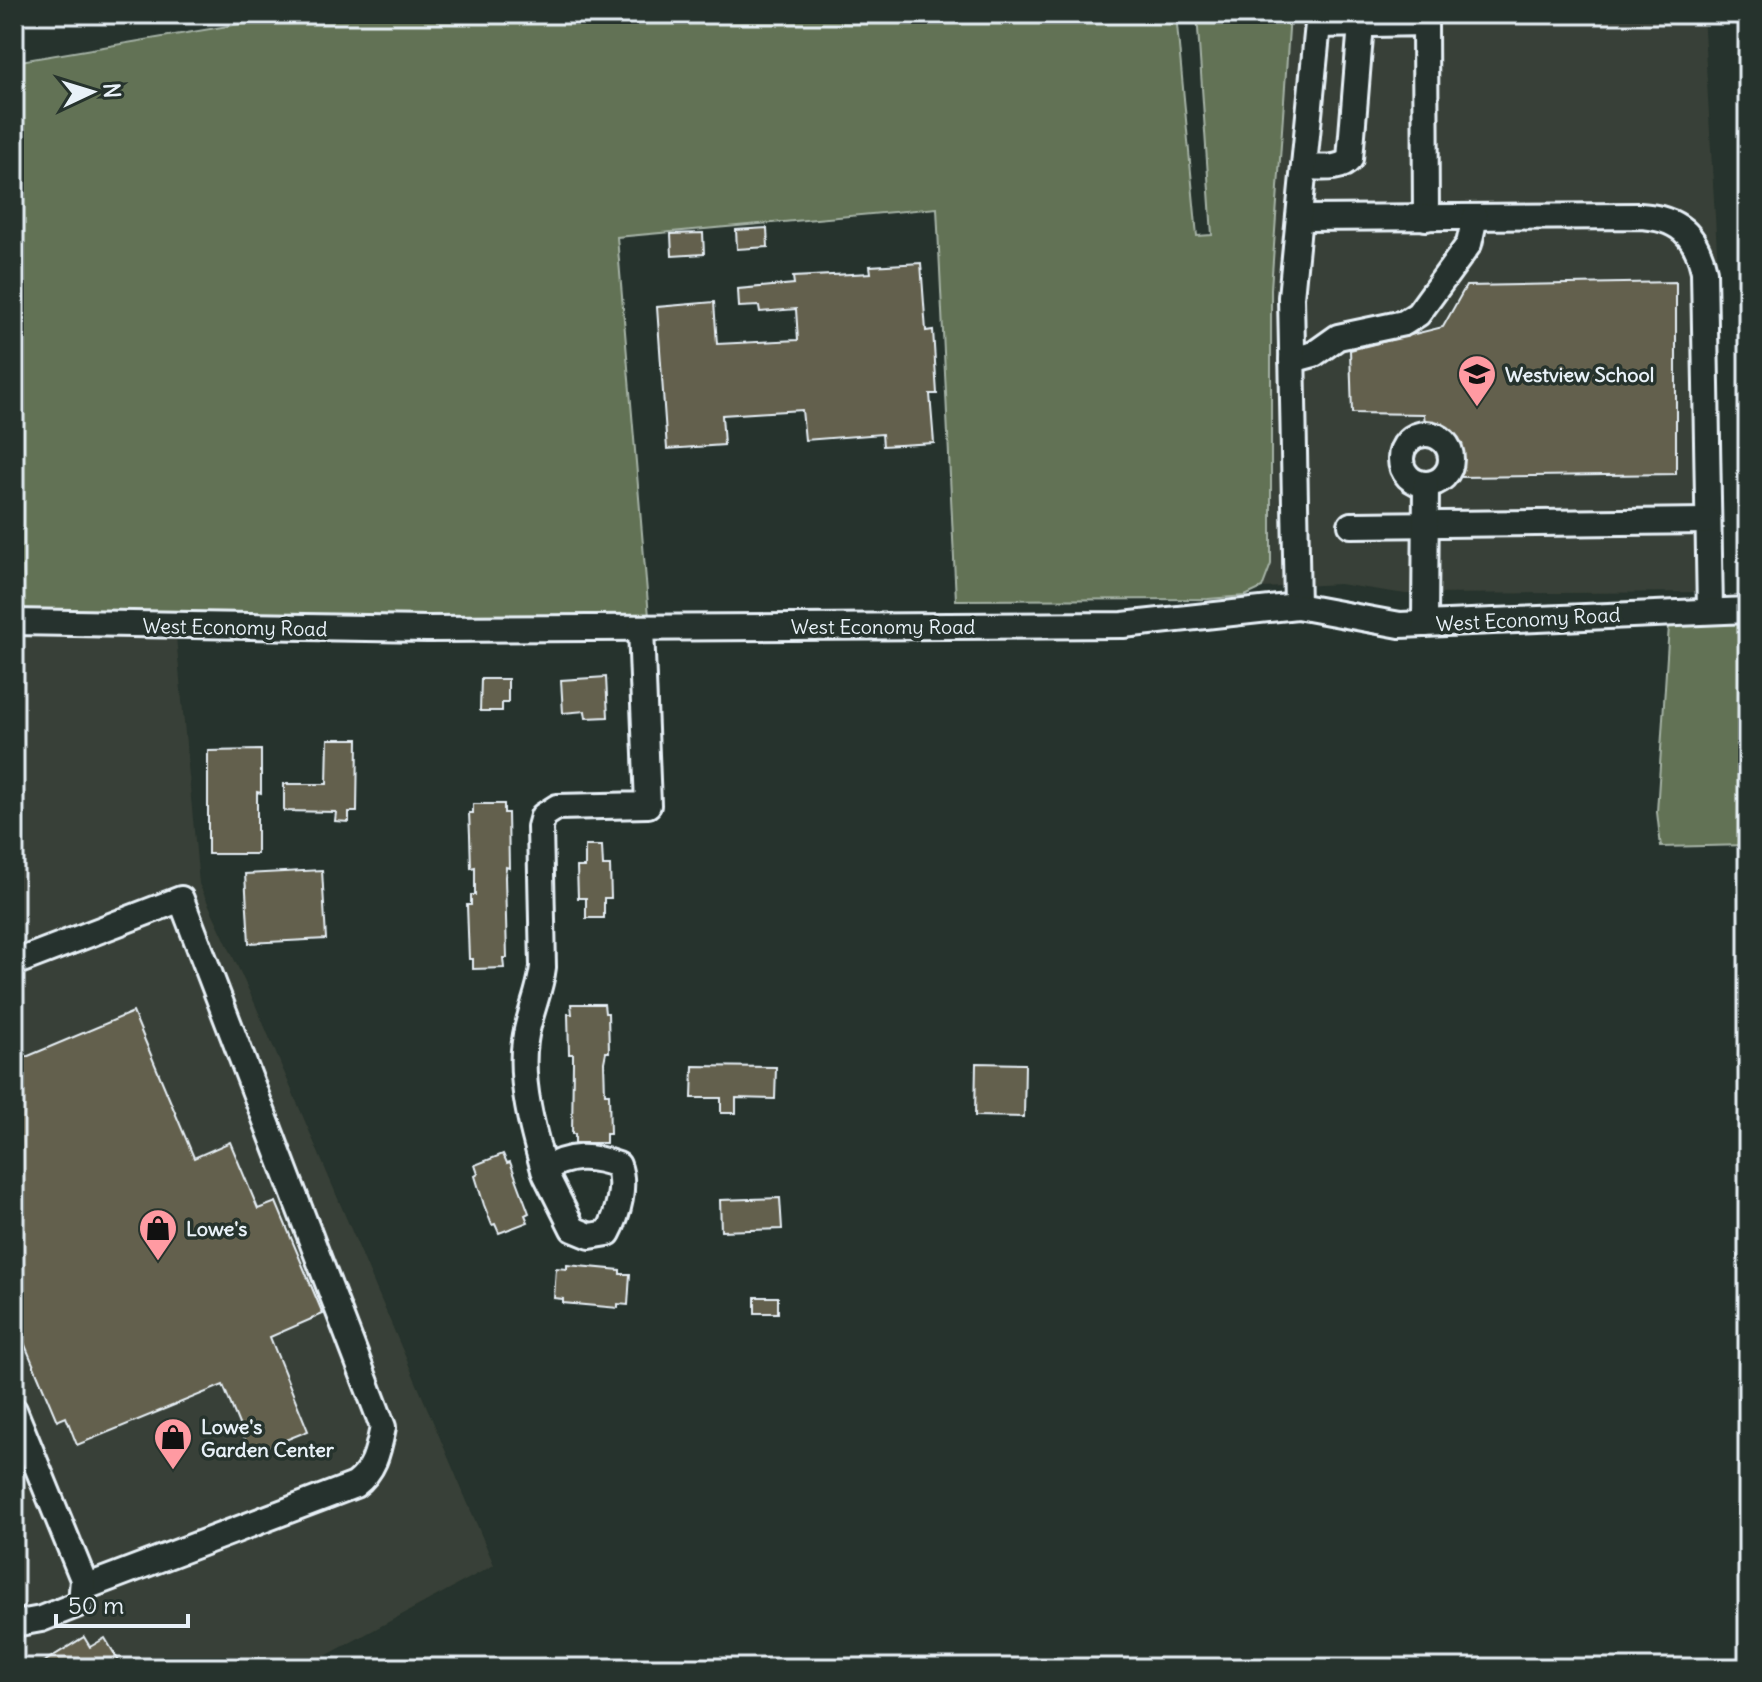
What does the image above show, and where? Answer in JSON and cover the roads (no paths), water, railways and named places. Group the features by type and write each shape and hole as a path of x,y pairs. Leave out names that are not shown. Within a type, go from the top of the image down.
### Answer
{"street":[{"path":"1297,606 1291,297 1319,19 1361,24 1414,19 1426,218"},
{"path":"1304,167 1340,167 1350,159 1361,24"},
{"path":"1292,360 1314,354 1338,337 1404,323 1418,314 1469,244 1475,217"},
{"path":"1299,218 1658,217 1672,221 1691,239 1700,254 1704,271 1710,611"},
{"path":"1425,624 1426,484"},
{"path":"1351,525 1708,521"},
{"name":"West Economy Road","path":"14,622 395,629 1123,625 1297,606 1400,625 1748,610"},
{"path":"544,1170 530,1123 524,1054 543,967 540,827 543,816 557,807 648,805 641,628"},
{"path":"14,963 181,899 383,1427 377,1458 365,1477 355,1485 83,1588"},
{"path":"14,1410 83,1579 81,1603 41,1619 14,1624"}],"place":[{"name":"Westview School","path":"1477,408"},
{"name":"Lowe's","path":"158,1262"},
{"name":"Lowe's Garden Center","path":"173,1471"}]}
